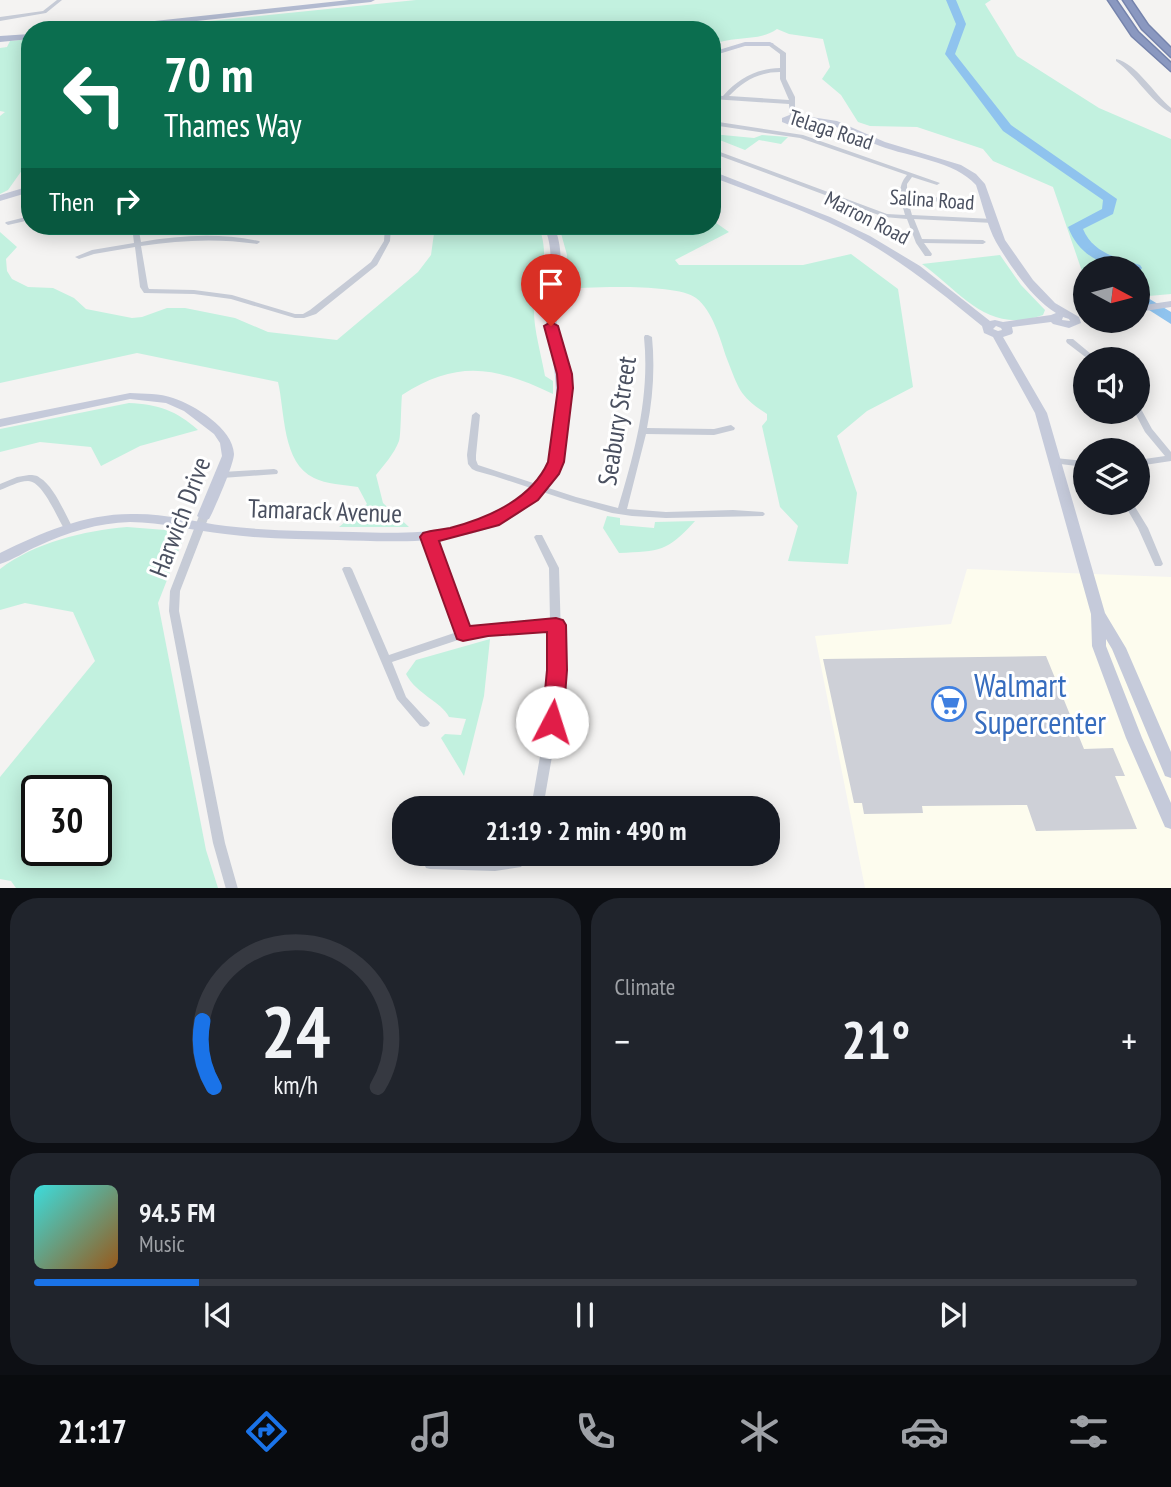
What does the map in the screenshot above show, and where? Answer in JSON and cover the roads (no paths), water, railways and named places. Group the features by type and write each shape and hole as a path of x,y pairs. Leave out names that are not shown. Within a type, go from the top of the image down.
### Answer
{"highway":[{"path":"1112,0 1135,34 1171,68"},
{"path":"1127,0 1145,27 1171,54"}],"main road":[{"path":"174,21 371,0"},
{"path":"0,39 21,37"}],"street":[{"path":"0,19 37,14 60,0"},
{"path":"721,51 745,44 770,44 783,53 783,79 796,120"},
{"path":"1118,60 1134,70 1149,92 1171,111"},
{"path":"724,98 753,73 783,70"},
{"path":"721,98 792,102"},
{"path":"796,120 840,126 883,144 947,162 965,171 980,184 1000,240 1015,263 1067,316"},
{"path":"783,132 796,120"},
{"name":"Telaga Road","path":"721,124 783,132 937,183"},
{"name":"Salina Road","path":"721,154 886,216 993,221"},
{"path":"911,173 904,184 905,199 923,251 928,254"},
{"name":"Marron Road","path":"721,178 827,219 867,239 916,268 999,329 1041,413 1098,614 1100,646 1134,738 1171,822"},
{"path":"0,198 21,192"},
{"path":"905,199 966,200"},
{"path":"8,223 21,220"},
{"path":"136,235 144,287 147,291 232,297 295,316 313,312 374,263 387,241 387,235"},
{"path":"79,257 138,244 208,235 257,242"},
{"name":"Tamarack Avenue","path":"0,559 68,528 92,522 130,518 202,521 272,534 429,537 447,535 493,521 519,507 541,488 556,462 565,388 549,305 558,248 553,235"},
{"path":"919,240 983,242"},
{"path":"1150,307 1171,304"},
{"path":"999,329 1067,316"},
{"name":"Seabury Street","path":"622,511 641,431 651,356 648,337"},
{"path":"1070,341 1077,347"},
{"name":"Harwich Drive","path":"0,423 130,396 168,400 188,408 219,432 226,443 228,456 175,591 174,611 219,844 232,888"},
{"path":"476,415 469,457 472,464 480,470 597,507 622,511 652,515 730,511 760,514"},
{"path":"1145,424 1171,458"},
{"path":"641,431 714,432 731,428"},
{"path":"1150,461 1171,458"},
{"path":"1056,464 1073,466"},
{"path":"222,475 274,472"},
{"path":"0,487 22,479 34,478 42,481 68,528"},
{"path":"1135,515 1158,564"},
{"path":"429,537 463,634"},
{"path":"539,537 554,568 557,670 552,722 539,796"},
{"path":"347,569 402,699 424,723"},
{"name":"Marron Road","path":"1098,614 1119,648 1171,771"},
{"path":"385,660 463,634 488,629 556,625"}],"waterway":[{"path":"951,0 961,24 950,54 1007,128 1110,199 1108,211 1075,227 1084,245 1100,256"},
{"path":"1150,304 1171,319"}],"place":[{"name":"Walmart Supercenter","path":"949,704"}]}
